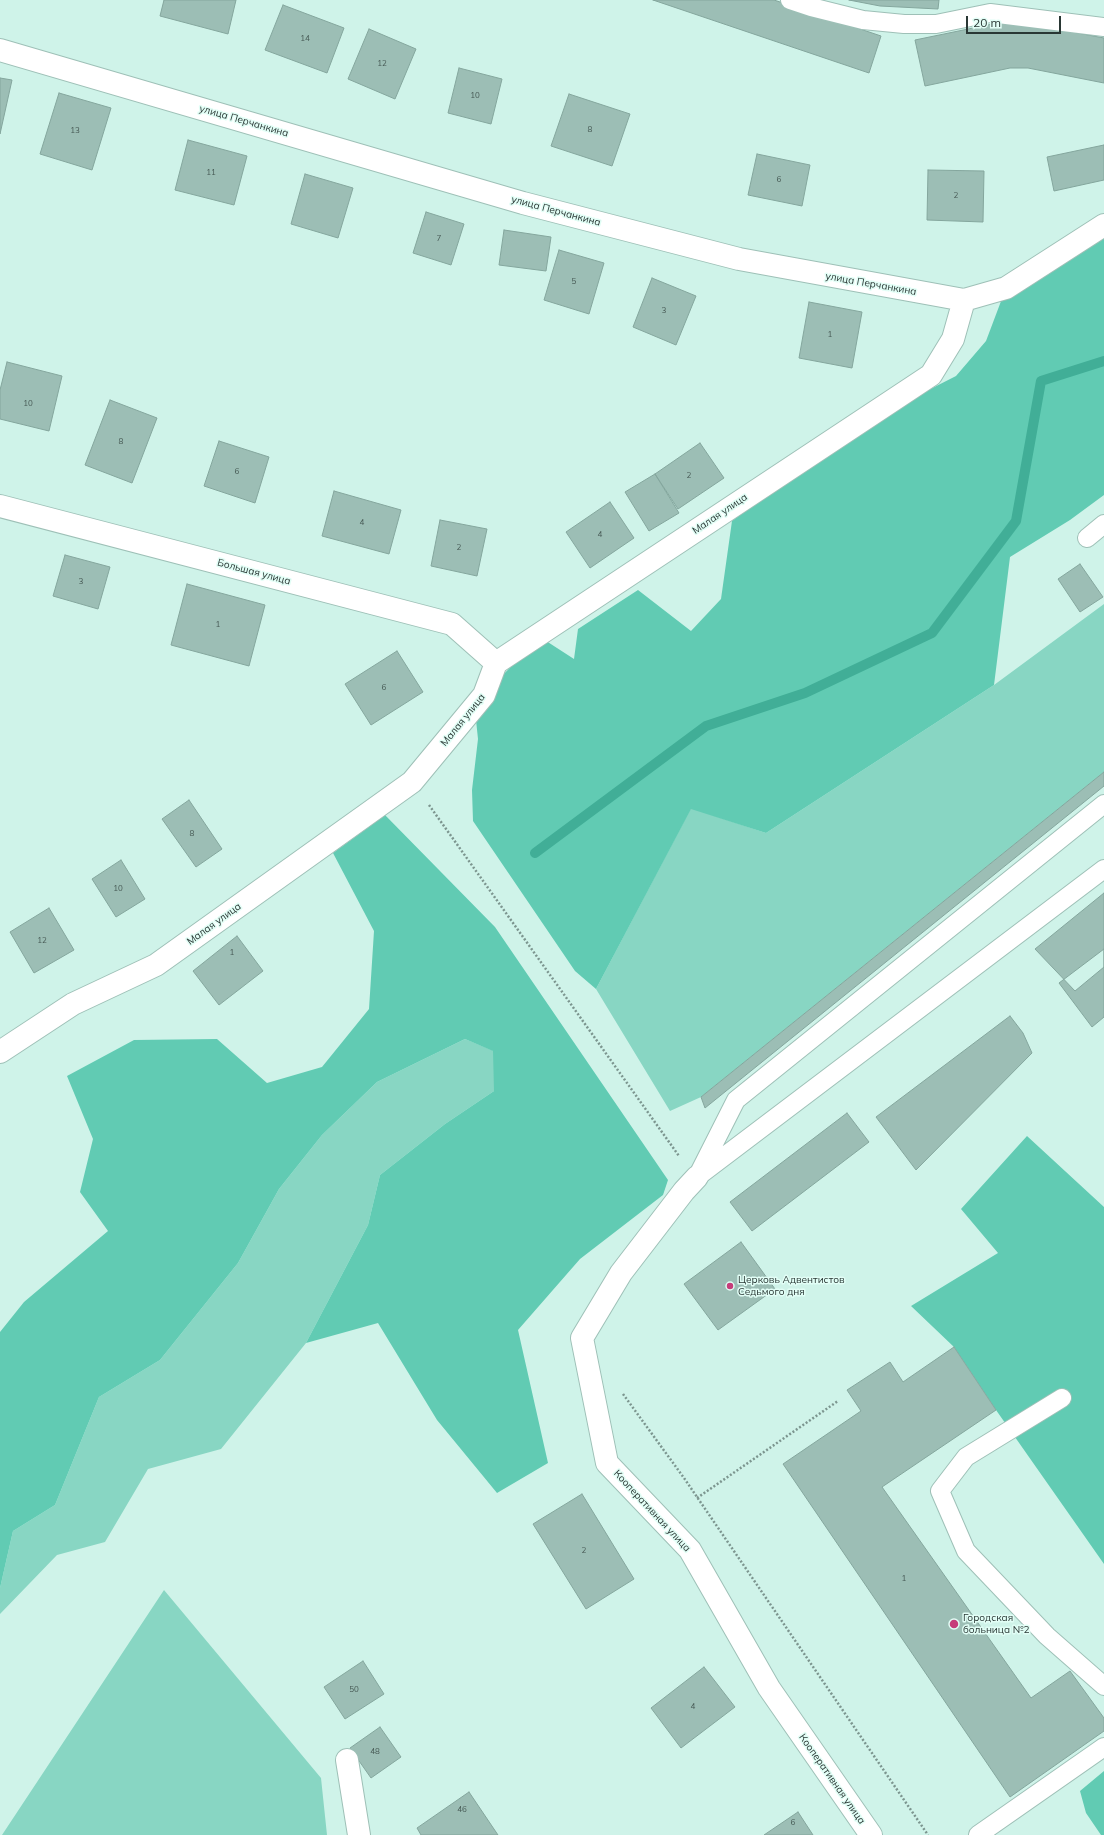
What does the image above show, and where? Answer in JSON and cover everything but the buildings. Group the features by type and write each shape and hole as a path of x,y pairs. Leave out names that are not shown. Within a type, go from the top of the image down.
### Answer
{"street":[{"name":"улица Перчанкина","path":"0,50 523,203 723,255 964,300 1006,288 1104,225"},
{"name":"Малая улица","path":"0,1052 73,1004 156,965 412,782 484,695 496,663 931,375 953,339 964,300"},
{"name":"Большая улица","path":"0,506 452,624 496,663"},
{"name":"Кооперативная улица","path":"697,1177 684,1190 621,1273 582,1338 607,1463 690,1550 769,1688 871,1835"},
{"path":"347,1760 359,1835"}],"lane":[{"path":"790,0 811,7 864,20 904,24 936,24 990,13 1104,27"},
{"path":"1087,538 1104,524"},
{"path":"697,1177 736,1100 1104,804"},
{"path":"697,1177 1104,869"},
{"path":"1062,1398 966,1457 940,1491 966,1551 1047,1636 1104,1686"},
{"path":"978,1835 1104,1747"}],"path":[{"path":"412,782 680,1157"},
{"path":"619,1389 697,1498 928,1835"},
{"path":"697,1498 838,1401"}],"green space":[{"path":"1104,225 1104,495 1070,520 1010,557 994,685 766,833 691,809 596,989 575,971 473,821 472,790 478,739 476,720 497,681 540,637 574,659 578,629 638,590 691,631 721,599 732,521 835,443 905,402 956,376 986,341 1006,288"},
{"path":"1104,604 1104,772 701,1097 670,1111 596,989 691,808 766,833 994,685"},
{"path":"385,815 495,927 668,1180 663,1195 580,1259 518,1330 548,1463 497,1493 437,1420 378,1323 306,1343 368,1225 380,1175 445,1124 494,1091 493,1051 465,1039 377,1082 322,1135 279,1189 238,1263 160,1360 99,1397 55,1505 13,1531 0,1588 0,1332 24,1302 108,1231 80,1192 93,1139 67,1076 134,1040 217,1039 267,1083 322,1067 369,1009 374,931 333,853"},
{"path":"465,1039 494,1051 494,1091 445,1124 380,1175 368,1225 306,1343 221,1449 148,1469 105,1542 57,1555 0,1614 0,1588 13,1531 55,1505 99,1397 160,1360 238,1263 279,1189 322,1135 377,1082"},
{"path":"1027,1136 1104,1207 1104,1564 996,1410 954,1347 911,1306 998,1253 961,1209"},
{"path":"164,1590 321,1778 327,1835 2,1835"},
{"path":"1104,1771 1104,1835 1101,1835 1086,1813 1080,1791"}],"waterway":[{"path":"535,853 706,726 805,693 932,633 1016,521 1041,381 1104,361"}],"place":[{"name":"Церковь Адвентистов Седьмого дня","path":"730,1286"},
{"name":"Городская больница №2","path":"954,1624"}]}
